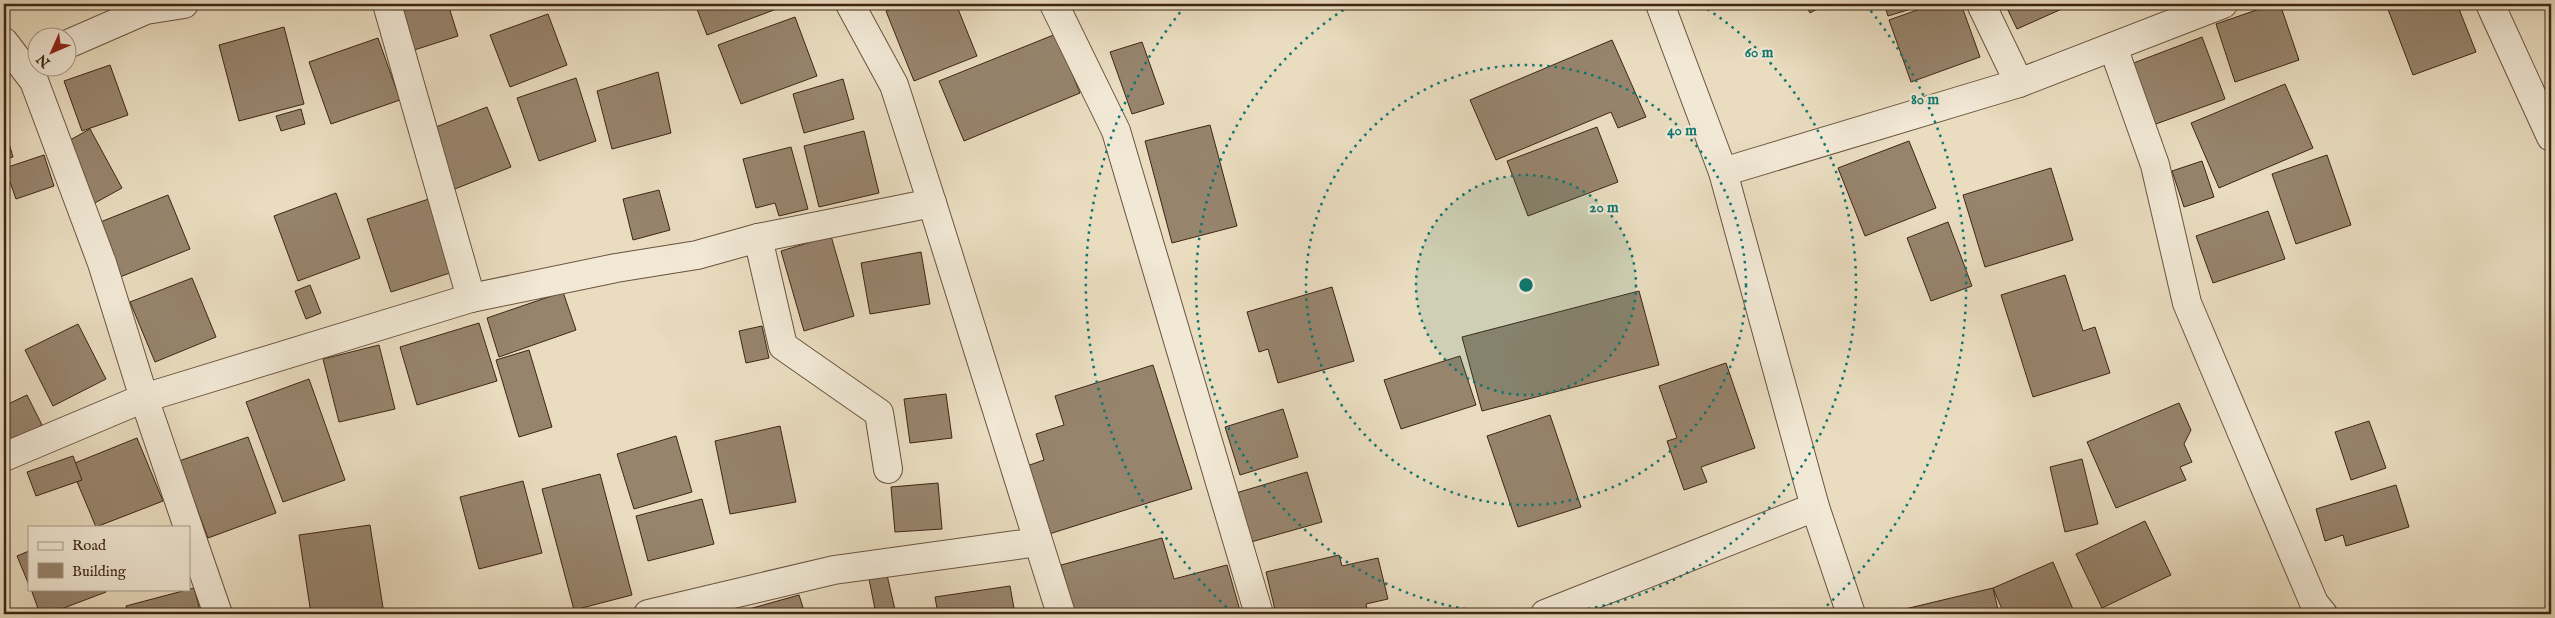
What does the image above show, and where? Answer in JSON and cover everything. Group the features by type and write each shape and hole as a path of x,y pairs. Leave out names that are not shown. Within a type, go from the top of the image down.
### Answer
{"street":[{"path":"78,40 146,10 184,4"},
{"path":"386,4 471,298"},
{"path":"850,4 894,85 1061,614"},
{"path":"1054,4 1116,131 1259,614"},
{"path":"1660,4 1724,172 1815,507 1851,614"},
{"path":"1981,4 2018,83"},
{"path":"1724,172 2018,83 2223,4"},
{"path":"2490,4 2551,137"},
{"path":"4,42 22,68 34,81 102,263 144,398 187,526"},
{"path":"2113,47 2155,165 2187,303 2314,603 2323,614"},
{"path":"4,457 144,398 471,298 616,268 698,255 758,238 932,203"},
{"path":"758,238 783,346 879,413 888,469"},
{"path":"1545,614 1815,507"},
{"path":"190,534 218,614"},
{"path":"648,614 834,570 1038,542"}],"building":[{"path":"393,4 448,4 458,36 408,52"},
{"path":"695,4 781,4 782,7 707,35"},
{"path":"904,4 956,4 977,56 914,81 886,11"},
{"path":"1805,4 1826,4 1810,13"},
{"path":"1884,4 1927,4 1888,16"},
{"path":"1934,4 1961,4 1980,57 1911,82 1889,20"},
{"path":"2005,4 2073,4 2017,29"},
{"path":"2274,4 2280,4 2299,60 2235,82 2216,24"},
{"path":"2386,4 2457,4 2476,52 2413,75"},
{"path":"548,14 567,65 510,87 490,35"},
{"path":"795,17 817,76 741,104 718,45"},
{"path":"284,27 304,104 239,121 219,45"},
{"path":"1056,34 1080,93 964,141 939,81"},
{"path":"2202,37 2225,99 2153,125 2131,64"},
{"path":"378,38 400,100 331,124 309,62"},
{"path":"1612,40 1646,117 1618,128 1611,112 1496,160 1470,100"},
{"path":"1142,42 1164,104 1132,114 1110,52"},
{"path":"110,65 128,115 82,131 64,81 78,78 78,76"},
{"path":"658,72 671,133 612,149 597,91"},
{"path":"576,78 596,141 539,161 517,98"},
{"path":"843,79 854,119 804,133 793,94"},
{"path":"2285,84 2313,148 2219,188 2191,123"},
{"path":"487,107 511,167 447,192 423,132"},
{"path":"301,109 305,124 281,131 276,116"},
{"path":"1210,125 1237,226 1172,243 1145,141"},
{"path":"4,126 13,157 4,159"},
{"path":"1597,127 1618,182 1528,216 1507,161"},
{"path":"90,129 122,188 93,204 61,145"},
{"path":"864,131 879,193 819,207 804,146"},
{"path":"1909,141 1936,208 1865,236 1838,168"},
{"path":"791,147 808,209 779,216 775,203 756,208 743,159"},
{"path":"44,155 54,186 16,199 5,168"},
{"path":"2327,155 2351,225 2296,244 2272,174"},
{"path":"2202,161 2214,197 2184,207 2172,171"},
{"path":"2051,168 2073,240 1985,267 1963,195"},
{"path":"659,190 670,230 633,240 623,199"},
{"path":"336,193 360,258 298,281 274,216"},
{"path":"168,195 190,249 115,279 93,225"},
{"path":"432,198 456,271 391,292 367,219"},
{"path":"2268,211 2285,259 2213,283 2196,236"},
{"path":"1948,222 1972,286 1931,301 1907,238"},
{"path":"831,236 854,316 804,331 781,251"},
{"path":"921,252 930,304 870,314 861,263"},
{"path":"2065,275 2083,331 2095,327 2110,373 2033,397 2001,295"},
{"path":"192,278 216,337 155,362 130,302"},
{"path":"310,285 321,313 306,319 295,291"},
{"path":"1332,287 1354,361 1278,383 1268,349 1259,352 1247,312"},
{"path":"1639,291 1659,365 1482,411 1462,337"},
{"path":"563,292 576,330 499,357 487,318"},
{"path":"479,323 497,381 417,405 400,347"},
{"path":"4,324 9,337 4,339"},
{"path":"78,324 106,379 53,406 25,350"},
{"path":"762,326 769,358 746,363 739,331"},
{"path":"379,345 395,409 339,422 323,359"},
{"path":"529,350 552,427 519,437 496,360"},
{"path":"1460,356 1476,405 1401,429 1384,380"},
{"path":"1726,363 1755,448 1701,467 1707,482 1684,490 1667,441 1677,438 1659,386"},
{"path":"1153,365 1192,489 1046,535 1024,467 1044,460 1036,434 1064,425 1055,396"},
{"path":"309,379 345,480 283,502 246,402"},
{"path":"946,394 952,438 910,443 904,399"},
{"path":"27,395 42,425 4,445 4,406"},
{"path":"2179,403 2191,430 2184,444 2192,462 2180,467 2186,480 2116,508 2087,442"},
{"path":"1283,409 1298,457 1240,475 1225,427"},
{"path":"1550,415 1581,507 1518,527 1487,436"},
{"path":"2369,421 2386,468 2351,480 2335,432"},
{"path":"780,426 796,502 730,514 715,441"},
{"path":"676,436 692,492 634,509 617,454"},
{"path":"248,437 276,513 208,538 179,461"},
{"path":"137,438 163,501 96,526 70,465"},
{"path":"73,456 82,480 36,496 27,472"},
{"path":"2082,459 2098,524 2065,532 2050,467"},
{"path":"1307,472 1322,522 1251,542 1236,493"},
{"path":"600,474 632,595 574,610 542,489"},
{"path":"523,481 542,553 479,569 460,497"},
{"path":"938,483 942,529 895,532 891,487"},
{"path":"2396,485 2409,527 2346,546 2343,535 2325,541 2316,509"},
{"path":"702,499 714,544 648,561 636,516"},
{"path":"2145,521 2171,575 2102,608 2076,554"},
{"path":"370,525 384,614 311,614 299,535"},
{"path":"1162,538 1174,579 1227,565 1241,614 1075,614 1061,565"},
{"path":"28,551 28,583 17,556"},
{"path":"1339,555 1342,566 1378,558 1388,599 1366,604 1368,614 1276,614 1266,572"},
{"path":"2053,562 2075,614 2004,614 1993,588"},
{"path":"887,575 896,614 876,614 869,579"},
{"path":"1010,586 1015,614 938,614 935,597"},
{"path":"194,588 201,614 128,614 126,606"},
{"path":"1993,588 1999,614 1906,614 1905,609"},
{"path":"31,590 105,590 106,592 48,614 40,614"},
{"path":"799,595 805,614 751,614 749,609"},
{"path":"4,599 11,614 4,614"}]}
